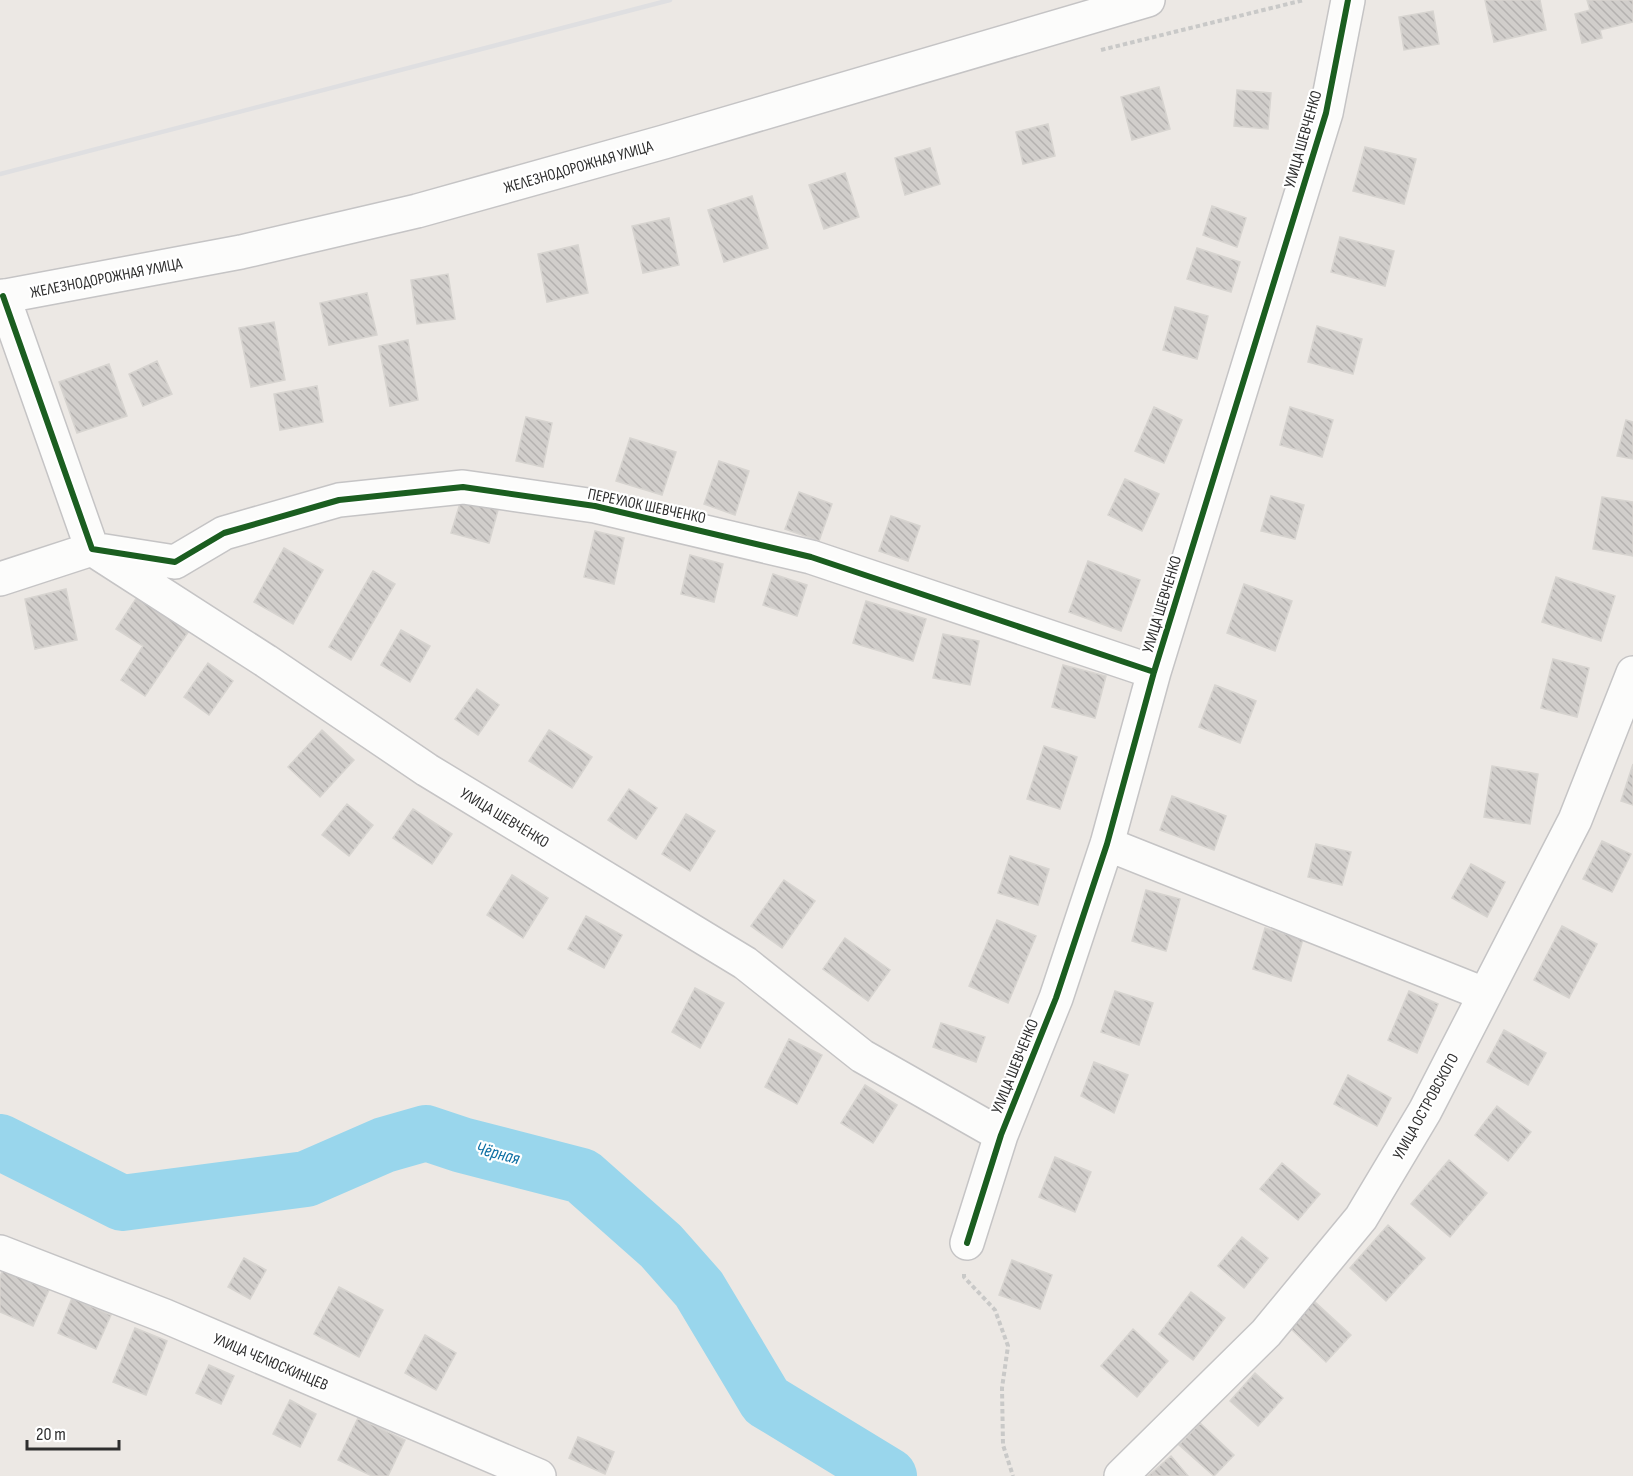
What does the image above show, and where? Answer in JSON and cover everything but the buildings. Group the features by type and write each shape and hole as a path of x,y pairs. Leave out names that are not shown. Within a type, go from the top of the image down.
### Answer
{"street":[{"name":"ЖЕЛЕЗНОДОРОЖНАЯ УЛИЦА","path":"2,296 241,252 417,211 664,142 1148,0"},
{"name":"УЛИЦА ШЕВЧЕНКО","path":"967,1243 1001,1135 1056,998 1107,844 1154,672 1326,113 1348,0"},
{"path":"0,579 92,549 2,296"},
{"name":"ПЕРЕУЛОК ШЕВЧЕНКО","path":"92,549 175,562 224,533 339,500 463,487 595,506 811,557 1154,672"},
{"name":"УЛИЦА ШЕВЧЕНКО","path":"92,549 266,661 427,770 745,963 862,1056 1001,1135"},
{"name":"УЛИЦА ОСТРОВСКОГО","path":"1121,1476 1266,1333 1361,1218 1425,1111 1575,820 1633,673"},
{"path":"1107,844 1484,994"},
{"name":"УЛИЦА ЧЕЛЮСКИНЦЕВ","path":"0,1252 165,1316 539,1476"}],"path":[{"path":"967,1243 964,1277 996,1310 1008,1346 1002,1388 1003,1445 1013,1476"}],"waterway":[{"name":"Чёрная","path":"0,1142 122,1203 306,1179 384,1145 426,1133 462,1145 582,1176 661,1246 699,1289 766,1401 889,1476"}],"railway":[{"path":"0,174 670,0"}],"cycle path":[{"path":"967,1243 1001,1135 1056,998 1107,844 1154,672 1326,113 1348,0"},
{"path":"3,296 92,549 175,562 224,533 339,500 463,487 595,506 811,557 1154,672"}]}
